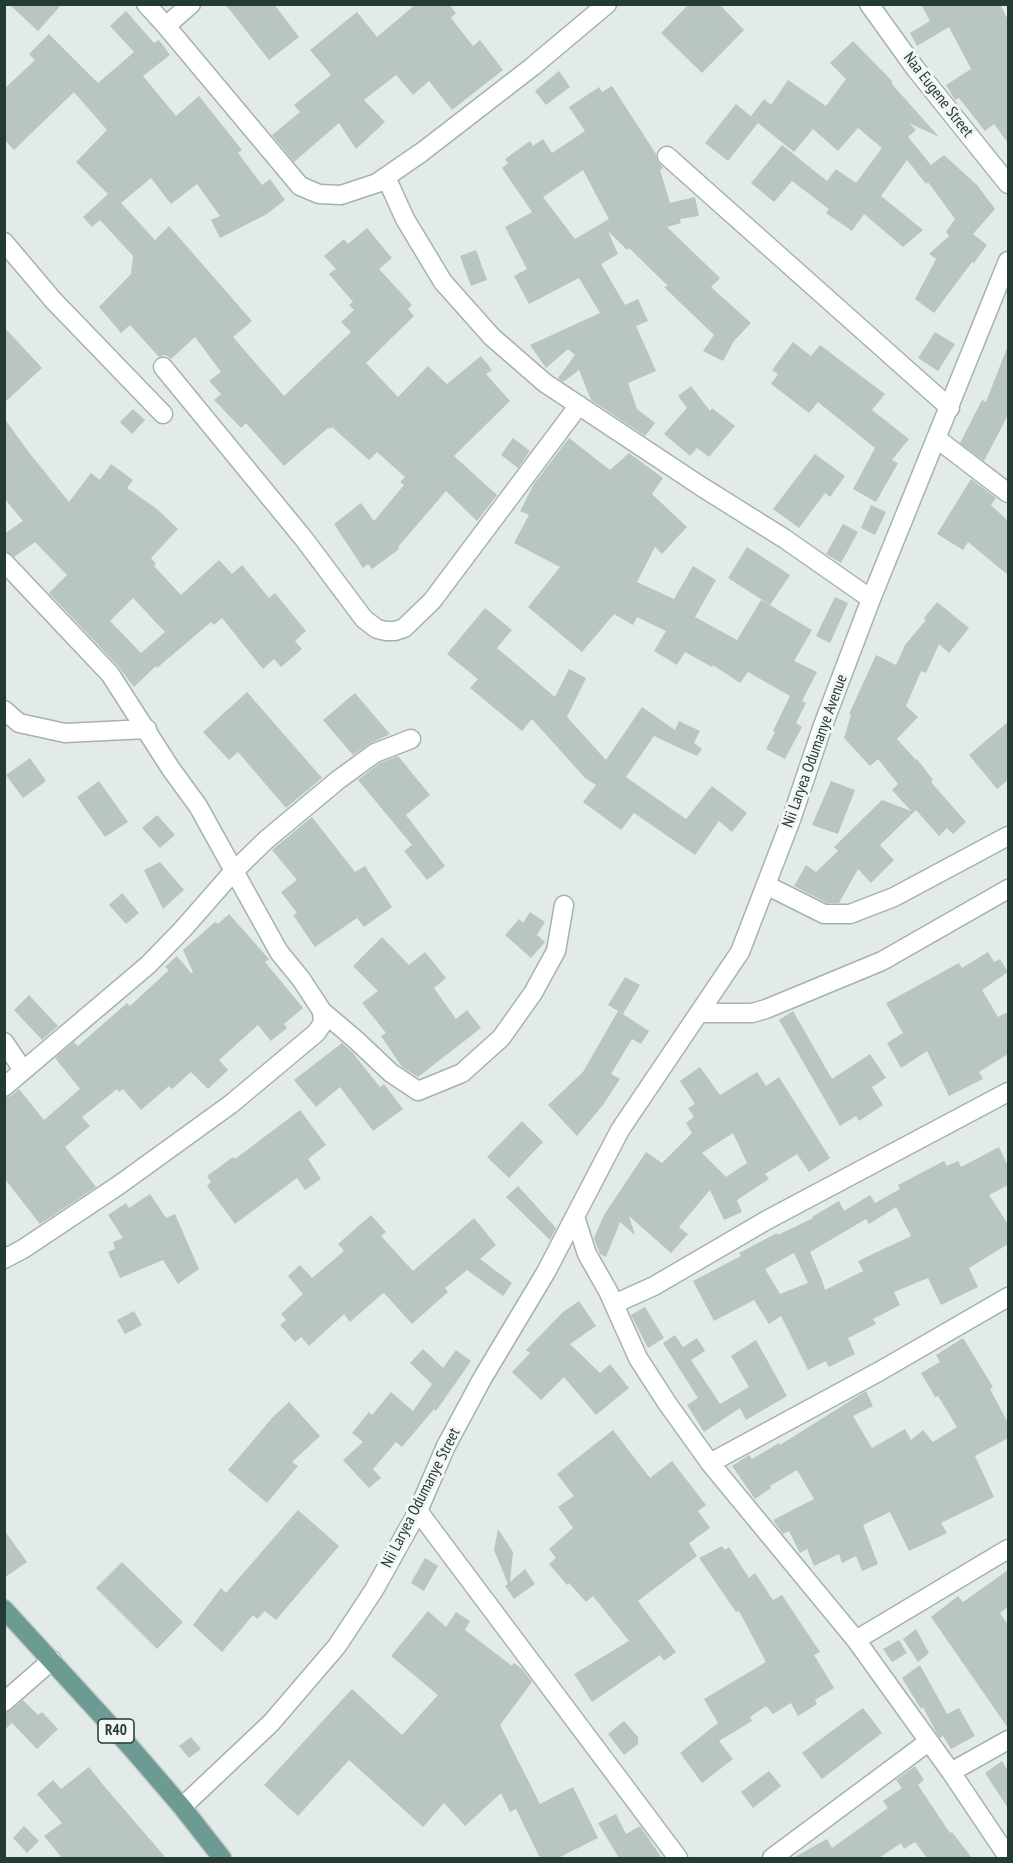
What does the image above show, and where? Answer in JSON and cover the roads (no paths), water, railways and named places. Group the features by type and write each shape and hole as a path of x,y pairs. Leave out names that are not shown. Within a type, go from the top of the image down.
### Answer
{"main road":[{"name":"R40","path":"4,1609 182,1807 222,1858"}],"street":[{"path":"146,4 300,186 319,194 341,195 377,183 422,152 608,4"},
{"path":"166,26 191,4"},
{"name":"Naa Eugene Street","path":"869,4 915,68 1008,184"},
{"path":"667,156 950,408"},
{"path":"386,177 405,219 443,282 492,337 544,383 785,539 871,598"},
{"path":"4,242 53,300 163,414"},
{"name":"Nii Laryea Odumanye Avenue","path":"575,1217 620,1130 740,952 871,598 1008,261"},
{"path":"163,367 304,539 364,619 377,629 386,631 404,628 432,601 579,405"},
{"path":"936,438 1008,493"},
{"path":"4,562 110,674 171,769 198,806 279,951 322,1011 391,1073 418,1091 462,1072 501,1038 533,993 556,951 564,905"},
{"path":"4,710 18,723 65,733 147,729"},
{"path":"4,1087 148,965 233,872 266,840 338,780 375,753 411,739"},
{"path":"765,885 824,914 850,914 894,897 1008,836"},
{"path":"699,1013 752,1012 766,1009 882,961 1008,889"},
{"path":"4,1259 23,1250 119,1185 231,1104 316,1033 323,1023 322,1011"},
{"path":"4,1042 23,1070"},
{"path":"614,1304 654,1286 767,1220 1008,1092"},
{"path":"575,1217 587,1254 614,1304 638,1358 667,1403 710,1463 856,1640 951,1772 1008,1857"},
{"name":"Nii Laryea Odumanye Street","path":"182,1807 272,1723 337,1646 374,1590 418,1511 451,1437 575,1217"},
{"path":"710,1463 880,1371 1008,1297"},
{"path":"418,1511 678,1858"},
{"path":"856,1640 1008,1549"},
{"path":"4,1702 52,1660"},
{"path":"951,1772 1008,1740"},
{"path":"772,1858 928,1742"}]}
